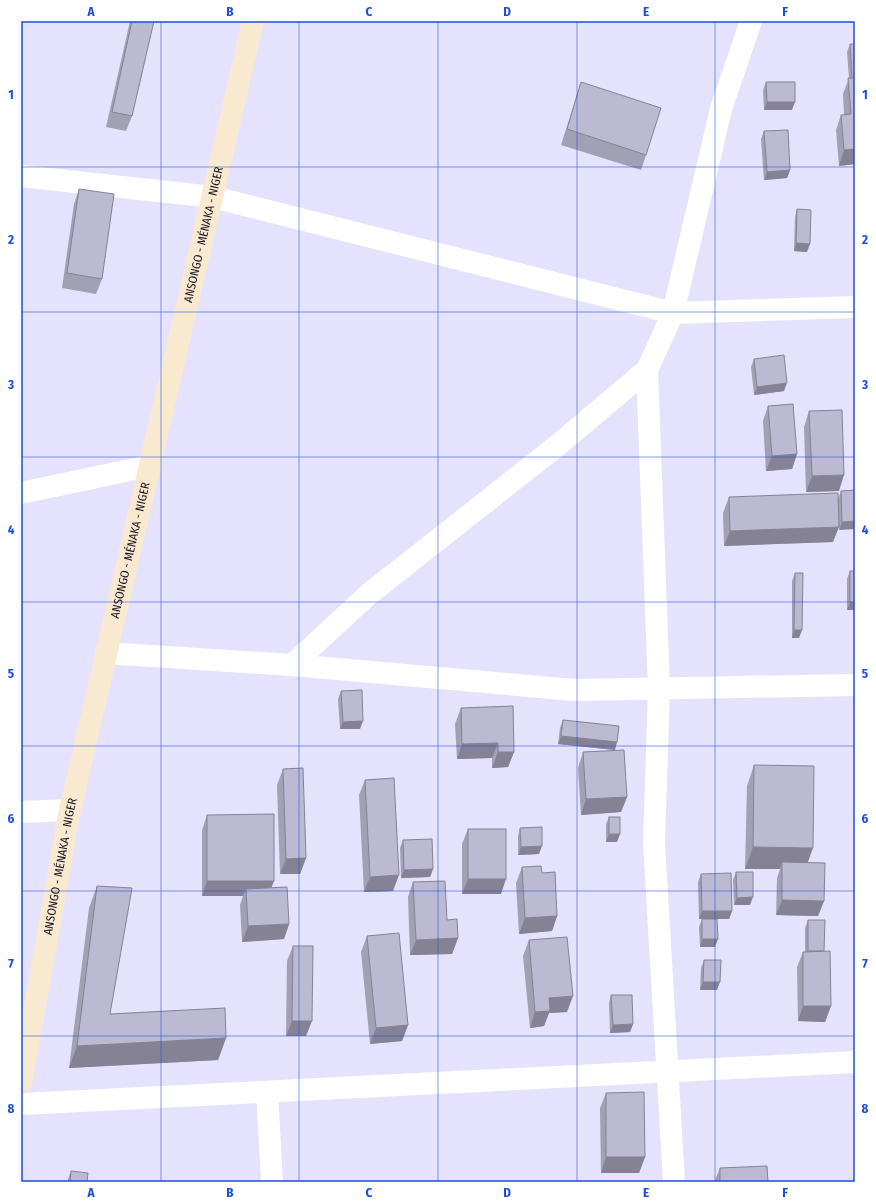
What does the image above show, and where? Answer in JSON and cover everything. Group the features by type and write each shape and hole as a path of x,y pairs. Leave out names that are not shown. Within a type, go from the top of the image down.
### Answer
{"main road":[{"name":"ANSONGO - MÉNAKA - NIGER","path":"21,1083 70,810 253,21"}],"street":[{"path":"292,664 369,594 558,445 647,370 673,313 721,109 751,21"},
{"path":"21,176 213,197 673,313 855,307"},
{"path":"647,370 659,688 654,843 674,1182"},
{"path":"21,493 150,466"},
{"path":"106,653 292,664 574,690 855,685"},
{"path":"21,812 70,810"},
{"path":"667,1072 855,1058"},
{"path":"21,1104 855,1062"},
{"path":"266,1092 272,1182"}],"building":[{"path":"132,21 154,21 132,116 112,112"},
{"path":"850,44 855,44 855,78 852,78"},
{"path":"848,78 855,78 855,149 844,150 841,115 851,114"},
{"path":"581,82 661,108 646,155 567,129"},
{"path":"766,82 795,82 795,102 767,102"},
{"path":"788,130 790,170 767,172 764,131"},
{"path":"79,189 114,194 102,279 67,273"},
{"path":"797,209 811,210 810,244 796,243"},
{"path":"784,355 787,383 757,387 754,359"},
{"path":"793,404 797,454 772,456 768,406"},
{"path":"842,410 844,475 812,476 809,411"},
{"path":"855,490 855,521 842,522 841,491"},
{"path":"838,493 839,527 730,531 729,497"},
{"path":"850,571 855,571 855,602 850,602"},
{"path":"795,573 803,573 802,630 794,630"},
{"path":"362,690 363,721 343,722 341,691"},
{"path":"513,706 514,752 498,752 498,743 462,744 461,708"},
{"path":"563,720 619,726 617,742 561,736"},
{"path":"624,750 627,797 586,799 583,752"},
{"path":"754,765 814,766 813,848 753,847"},
{"path":"303,768 306,858 286,859 283,769"},
{"path":"394,778 399,875 370,877 365,780"},
{"path":"274,814 274,881 207,881 207,815"},
{"path":"609,817 620,817 620,834 609,834"},
{"path":"542,827 542,846 521,847 520,828"},
{"path":"468,829 506,829 506,879 468,879"},
{"path":"432,839 433,869 404,870 403,840"},
{"path":"782,862 825,863 824,901 782,900"},
{"path":"541,866 542,873 555,872 557,916 525,918 522,867"},
{"path":"736,872 753,872 753,897 737,898"},
{"path":"731,873 732,911 702,911 701,874"},
{"path":"445,881 447,920 457,919 458,938 416,940 413,882"},
{"path":"97,886 132,888 110,1014 225,1008 226,1038 77,1046"},
{"path":"287,887 289,924 248,926 246,889"},
{"path":"702,919 717,919 718,939 702,939"},
{"path":"808,920 825,920 824,951 808,951"},
{"path":"399,933 408,1025 376,1028 367,936"},
{"path":"567,937 573,996 549,998 550,1011 535,1012 529,940"},
{"path":"293,946 313,946 312,1021 292,1021"},
{"path":"830,951 831,1006 803,1006 803,952"},
{"path":"704,960 721,960 720,982 703,982"},
{"path":"611,995 632,995 633,1024 613,1025"},
{"path":"644,1092 645,1157 606,1157 606,1093"},
{"path":"767,1166 768,1182 720,1182 720,1168"},
{"path":"71,1171 88,1173 87,1182 70,1182"}]}
